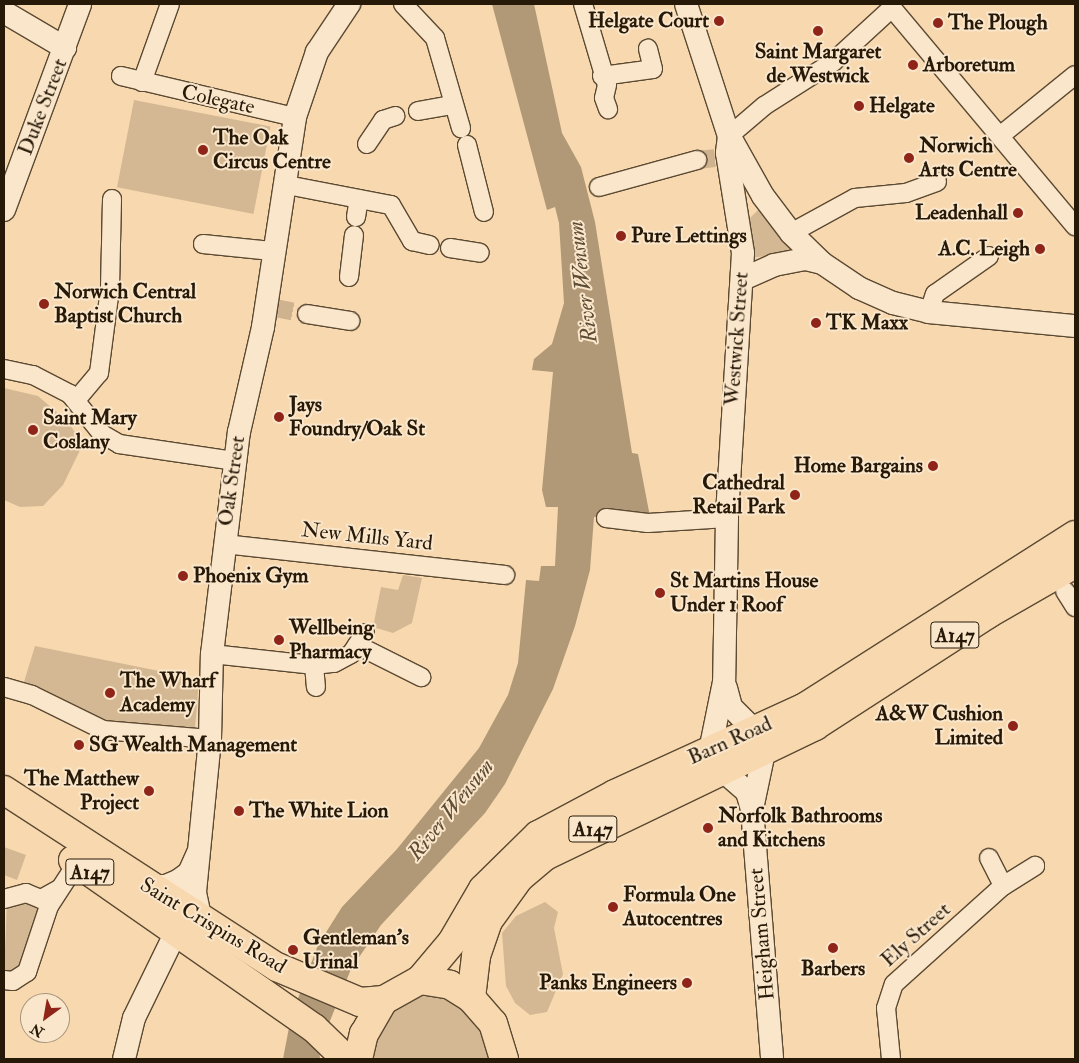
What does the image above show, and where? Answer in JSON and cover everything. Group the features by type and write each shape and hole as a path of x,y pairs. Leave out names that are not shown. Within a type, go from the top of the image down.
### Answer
{"main road":[{"name":"Barn Road","path":"759,742 805,707 1075,536"},
{"name":"Barn Road","path":"384,1000 420,980 452,942 483,889 538,835 759,742 815,726 988,614 1075,564"},
{"name":"Barn Road","path":"471,998 476,956 488,921 518,878 564,843 716,760"},
{"name":"Saint Crispins Road","path":"4,790 200,921 298,977 360,1002 384,1000"},
{"name":"Saint Crispins Road","path":"4,811 279,1003 339,1050"},
{"path":"420,980 450,985 471,998 493,1023 504,1059"},
{"path":"358,1059 364,1034 384,1000"}],"street":[{"name":"Duke Street","path":"4,210 80,4"},
{"path":"142,82 170,4"},
{"name":"Oak Street","path":"200,921 196,892 210,739 212,654 234,461 270,307 272,251 287,185 295,117 317,52 349,4"},
{"path":"403,4 435,38 452,105 461,128"},
{"path":"583,4 602,76 607,85 604,98 608,109"},
{"name":"Westwick Street","path":"686,4 729,136 722,158 742,279 727,518 724,682 716,760"},
{"path":"1075,226 892,8 833,62 756,112 729,136 763,196 791,232 822,263 867,292 929,312 1075,326"},
{"path":"4,12 65,48"},
{"path":"602,76 653,69 648,49"},
{"path":"1001,136 1075,75"},
{"name":"Colegate","path":"121,76 295,117"},
{"path":"418,111 452,105"},
{"path":"368,144 383,120 396,116"},
{"path":"467,145 484,212"},
{"path":"599,187 697,160"},
{"path":"791,232 856,198 906,193 937,182"},
{"path":"287,185 391,205 400,214 406,233 412,241 430,245"},
{"path":"77,400 99,373 110,288 112,199"},
{"path":"356,217 359,199"},
{"path":"349,277 354,235"},
{"path":"203,244 272,251"},
{"path":"450,248 480,253"},
{"path":"929,312 935,294 989,256"},
{"path":"742,279 774,265 806,259 822,263"},
{"path":"307,314 350,321"},
{"path":"4,369 49,381 77,400 102,434 119,444 234,461"},
{"path":"606,518 648,523 727,518"},
{"name":"New Mills Yard","path":"224,544 505,575"},
{"path":"1065,591 1075,607"},
{"path":"212,654 314,665 334,662 361,639 421,678"},
{"path":"314,665 316,687"},
{"name":"Westwick Street","path":"724,682 731,707 759,742"},
{"path":"4,687 32,695 103,730 210,739"},
{"name":"Heigham Street","path":"759,742 752,809 772,1059"},
{"name":"Heigham Street","path":"716,760 747,792 752,809"},
{"name":"Oak Street","path":"146,886 178,880 189,873 200,850"},
{"path":"989,858 1003,886"},
{"path":"4,980 13,981 27,972 58,889 78,863"},
{"name":"Ely Street","path":"891,1059 887,993 1003,886 1035,866"},
{"path":"4,898 26,893 41,899 58,889"},
{"path":"124,1059 134,1018 176,932"}],"shaded area":[{"path":"134,100 270,127 253,214 117,187"},
{"path":"758,210 798,252 751,258 745,223"},
{"path":"4,388 38,396 68,422 83,444 63,485 43,506 20,507 4,500"},
{"path":"403,575 422,578 412,623 393,633 373,627 381,587 398,590"},
{"path":"35,646 199,679 195,729 106,721 24,682"},
{"path":"4,847 26,855 17,880 4,875"},
{"path":"7,901 32,902 40,912 23,970 4,975"},
{"path":"545,902 558,912 554,928 563,974 547,1012 530,1015 515,1003 506,986 502,933 516,916"},
{"path":"412,995 440,997 462,1009 481,1028 492,1059 366,1059 375,1025"}],"water":[{"name":"River Wensum","path":"492,4 534,4 562,133 581,167 595,222 632,453 638,454 651,522 594,517 590,570 575,626 553,689 505,784 485,813 381,925 351,969 319,1048 320,1059 283,1059 291,1017 318,945 342,907 397,849 479,748 508,695 518,663 526,580 539,581 541,566 555,566 558,507 546,507 542,490 553,372 532,370 534,359 552,344 564,303 559,223 555,207 547,210"}],"tunnel":[{"path":"697,160 715,158"},
{"path":"275,308 307,314"}],"place":[{"name":"Helgate Court","path":"719,21"},
{"name":"The Plough","path":"938,23"},
{"name":"Saint Margaret de Westwick","path":"818,31"},
{"name":"Arboretum","path":"913,65"},
{"name":"Helgate","path":"859,106"},
{"name":"The Oak Circus Centre","path":"203,150"},
{"name":"Norwich Arts Centre","path":"909,158"},
{"name":"Leadenhall","path":"1018,213"},
{"name":"Pure Lettings","path":"621,236"},
{"name":"A.C. Leigh","path":"1040,249"},
{"name":"Norwich Central Baptist Church","path":"44,304"},
{"name":"TK Maxx","path":"816,323"},
{"name":"Jays Foundry/Oak St","path":"279,417"},
{"name":"Saint Mary Coslany","path":"33,430"},
{"name":"Home Bargains","path":"933,466"},
{"name":"Cathedral Retail Park","path":"795,495"},
{"name":"Phoenix Gym","path":"183,576"},
{"name":"St Martins House Under 1 Roof","path":"660,593"},
{"name":"Wellbeing Pharmacy","path":"279,640"},
{"name":"The Wharf Academy","path":"110,693"},
{"name":"A&W Cushion Limited","path":"1013,726"},
{"name":"SG Wealth Management","path":"79,745"},
{"name":"The Matthew Project","path":"149,791"},
{"name":"The White Lion","path":"239,811"},
{"name":"Norfolk Bathrooms and Kitchens","path":"708,828"},
{"name":"Formula One Autocentres","path":"613,907"},
{"name":"Barbers","path":"833,948"},
{"name":"Gentleman’s Urinal","path":"293,950"},
{"name":"Panks Engineers","path":"687,983"}]}
